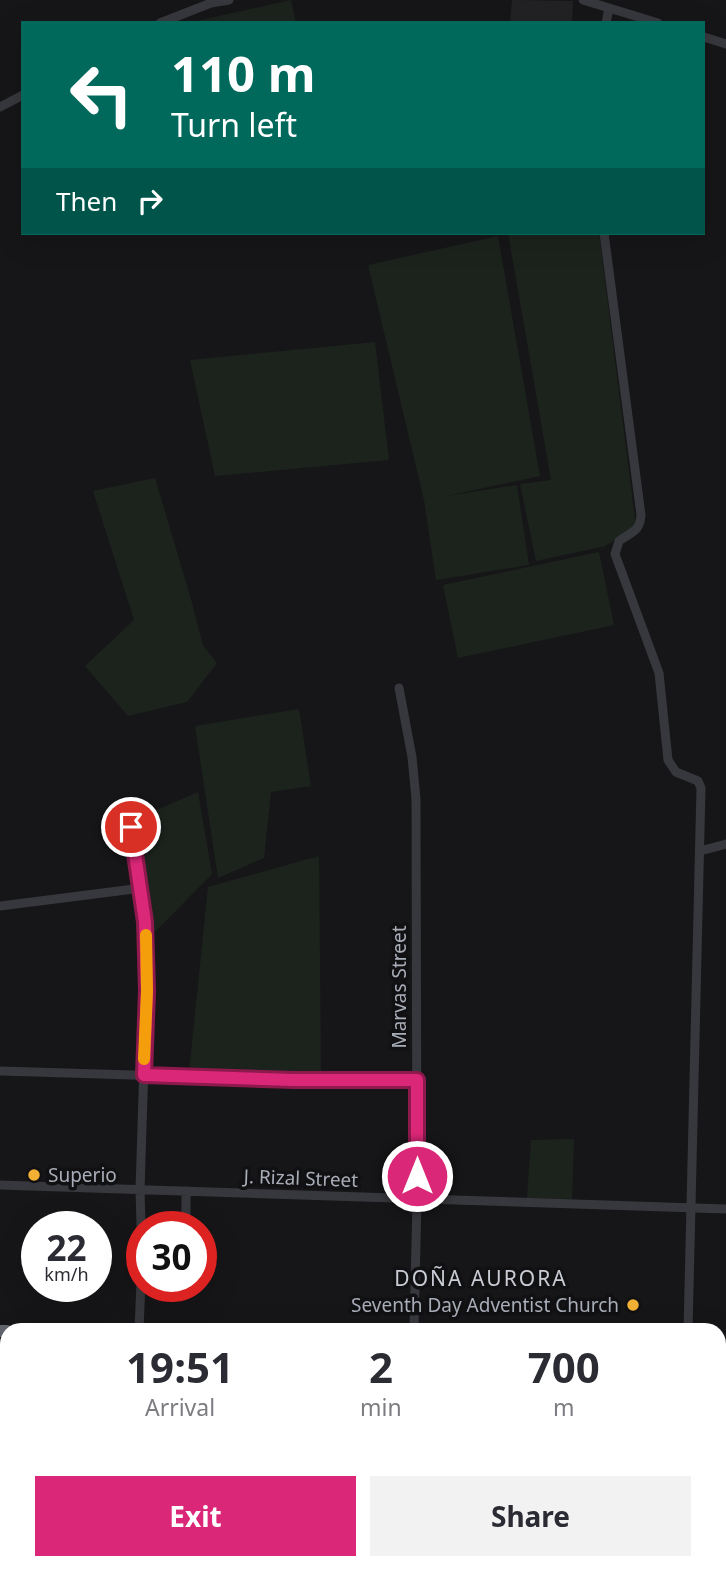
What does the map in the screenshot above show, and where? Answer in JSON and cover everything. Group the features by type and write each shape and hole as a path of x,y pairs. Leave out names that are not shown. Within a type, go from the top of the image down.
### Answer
{"street":[{"path":"165,21 211,3 229,0"},
{"path":"583,0 651,21"},
{"path":"606,21 609,8"},
{"path":"705,37 726,44"},
{"path":"0,107 21,96"},
{"path":"604,235 641,515 637,531 618,541 615,554 659,673 667,761 676,772 698,780 701,788 688,1323"},
{"name":"Marvas Street","path":"399,688 415,778 417,1200 414,1323"},
{"path":"131,827 142,888 147,969 140,1190 142,1258 139,1323"},
{"path":"700,850 726,844"},
{"path":"0,906 142,888"},
{"path":"0,1071 294,1080 417,1080"},
{"name":"J. Rizal Street","path":"0,1185 726,1209"},
{"path":"186,1191 186,1211"}],"shaded area":[{"path":"291,0 296,21 197,21"},
{"path":"512,0 573,1 572,21 510,21"},
{"path":"508,235 599,235 636,527 605,546 536,561 520,484 551,480"},
{"path":"498,236 540,476 446,496 517,485 529,565 436,580 424,500 368,265"},
{"path":"375,342 389,460 215,476 190,360"},
{"path":"155,478 203,645 217,663 187,702 128,716 85,666 134,620 93,491"},
{"path":"599,552 614,625 458,658 443,585"},
{"path":"299,709 311,786 271,792 264,858 218,878 195,726"},
{"path":"198,792 212,874 151,936 136,819"},
{"path":"319,856 321,1074 189,1072 208,887"},
{"path":"574,1139 572,1199 527,1198 531,1140"}],"slow traffic":[{"path":"144,1059 146,935"}],"place":[{"name":"Superio","path":"34,1175"},
{"name":"Seventh Day Adventist Church","path":"633,1305"}],"district":[{"name":"DOÑA AURORA","path":"481,1279"}],"route":[{"path":"131,827 145,922 147,991 144,1075 294,1080 417,1080 417,1176"}]}
